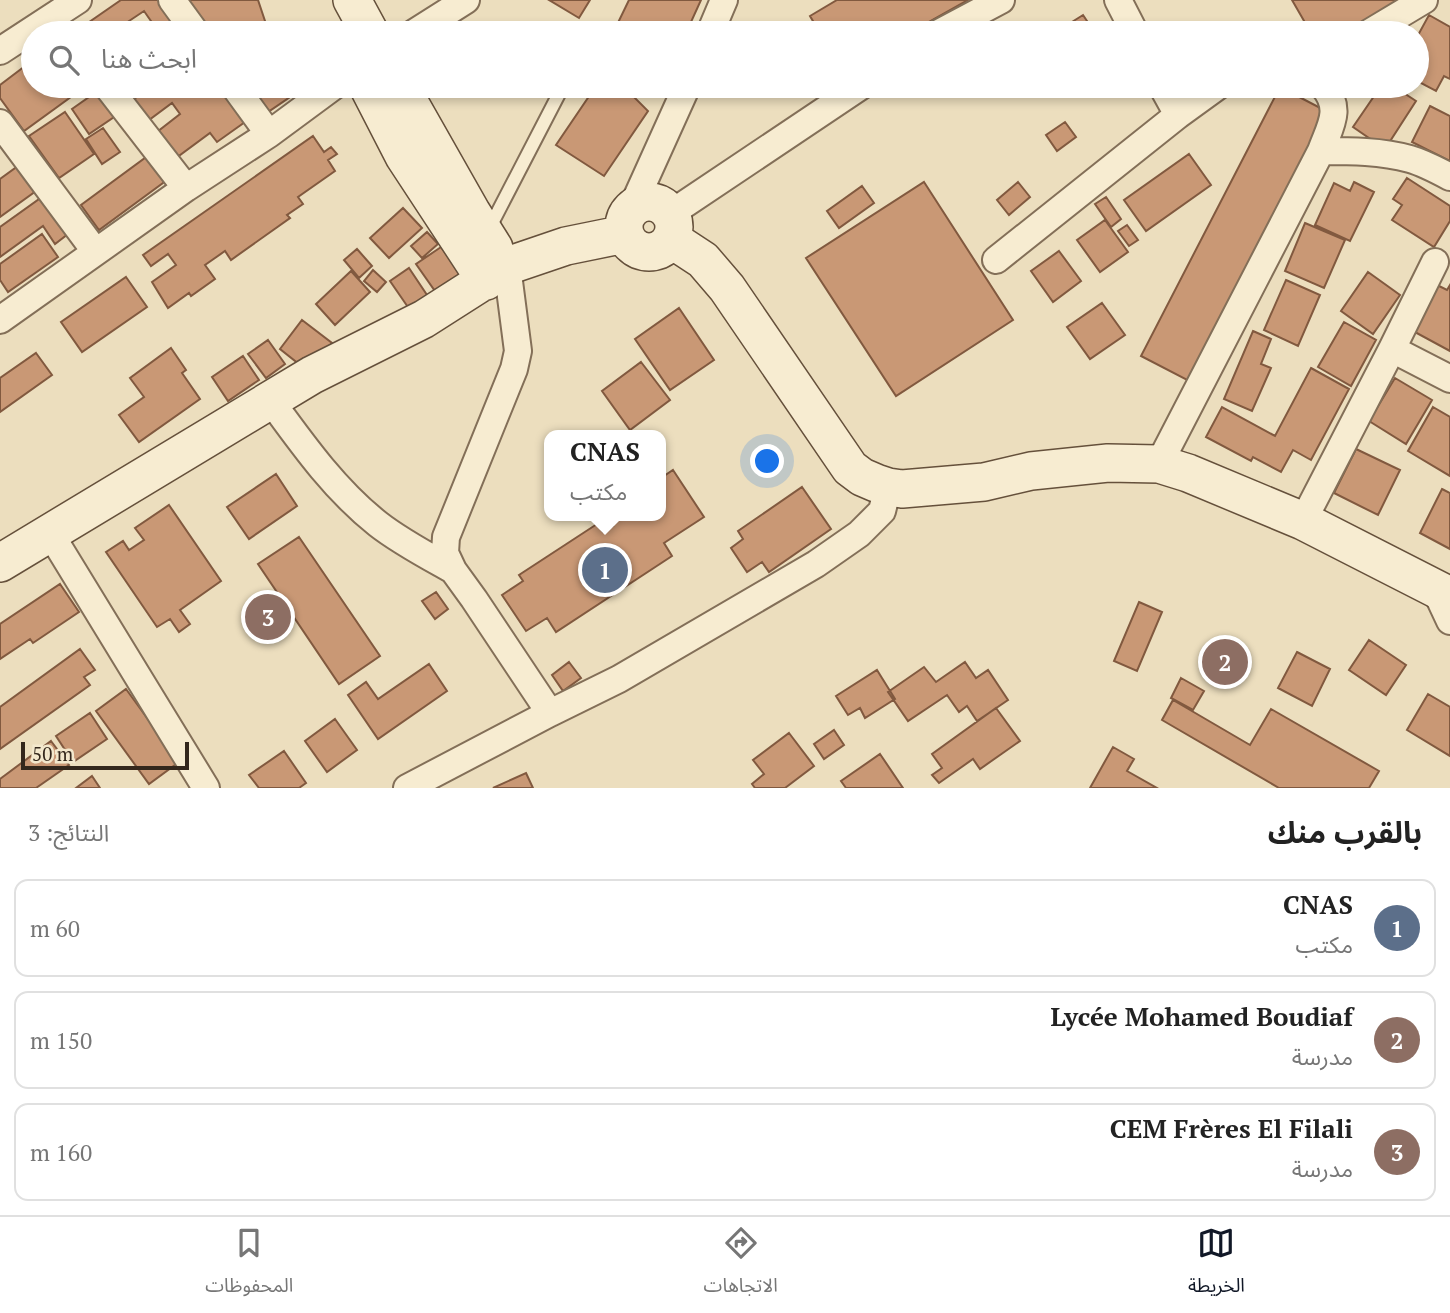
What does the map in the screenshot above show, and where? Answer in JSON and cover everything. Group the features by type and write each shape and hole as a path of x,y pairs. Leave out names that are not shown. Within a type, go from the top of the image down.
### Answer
{"main road":[{"path":"326,0 336,21"},
{"path":"352,0 363,21"},
{"path":"374,98 404,156 496,273"},
{"path":"407,98 485,236 496,273"},
{"path":"0,563 312,375 424,319 496,273 628,222 634,247 641,251 658,251 666,246 671,227"},
{"path":"671,227 727,288 850,468 862,477 888,487 921,489 984,482 1031,471 1108,463 1159,464 1188,473 1303,521 1445,602"}],"street":[{"path":"53,17 78,0"},
{"path":"172,0 187,21"},
{"path":"433,21 466,0"},
{"path":"715,21 724,0"},
{"path":"962,21 1001,0"},
{"path":"1118,0 1129,21"},
{"path":"1389,21 1424,0"},
{"path":"0,51 21,38"},
{"path":"116,98 186,188"},
{"path":"243,98 269,134"},
{"path":"2,315 318,98"},
{"path":"628,222 682,98"},
{"path":"671,227 845,98"},
{"path":"1169,98 1178,115"},
{"path":"996,260 1201,98"},
{"path":"1159,464 1321,151 1333,122 1331,98"},
{"path":"0,123 95,251"},
{"path":"1321,151 1368,152 1409,158 1450,177"},
{"path":"1303,521 1435,262"},
{"path":"496,273 514,317 517,351 514,369 446,537 445,553 453,570 550,713"},
{"path":"1392,349 1450,379"},
{"path":"271,401 318,465 347,496 379,525 453,570"},
{"path":"407,788 619,680 816,564 859,534 882,511 888,487"},
{"path":"50,533 206,788"}],"lane":[{"path":"485,236 557,98"}],"building":[{"path":"121,0 168,0 180,16 173,21 151,21 144,11 129,21 91,21"},
{"path":"183,0 258,0 265,21 198,21"},
{"path":"549,0 590,0 579,18"},
{"path":"629,0 701,0 691,21 619,21"},
{"path":"837,0 968,0 930,21 813,21 810,16"},
{"path":"1292,0 1412,0 1376,21 1304,21"},
{"path":"1083,15 1087,21 1074,21"},
{"path":"1429,15 1450,27 1450,79 1444,76 1436,91 1429,87 1429,21 1426,21"},
{"path":"21,69 21,98 69,98 24,131 0,98 0,85"},
{"path":"88,98 109,98 120,113 89,134 72,109"},
{"path":"238,98 252,117 217,142 210,133 176,158 157,132 180,114 172,103 149,120 134,99"},
{"path":"254,98 289,98 265,114"},
{"path":"588,98 635,98 648,111 604,176 556,145"},
{"path":"1274,98 1301,98 1330,113 1191,382 1141,356"},
{"path":"1373,98 1411,98 1416,101 1385,149 1353,127"},
{"path":"1430,106 1450,116 1450,161 1412,142"},
{"path":"65,112 94,154 59,178 29,136"},
{"path":"1065,122 1076,137 1057,151 1046,135"},
{"path":"103,128 120,152 102,164 86,139"},
{"path":"313,136 324,152 331,147 337,154 328,160 335,171 298,197 303,204 287,215 290,218 231,260 225,251 205,265 215,279 168,308 152,282 176,265 168,254 151,266 143,255"},
{"path":"1189,154 1211,185 1146,231 1124,200"},
{"path":"149,155 167,180 99,230 81,205"},
{"path":"18,166 36,191 0,217 0,179"},
{"path":"1407,178 1450,206 1450,221 1434,247 1392,220 1402,205 1393,199"},
{"path":"924,182 1013,320 896,396 806,258"},
{"path":"1018,182 1030,197 1009,215 997,200"},
{"path":"1354,182 1374,192 1350,241 1315,225 1334,183 1350,191"},
{"path":"862,186 874,203 839,228 827,211"},
{"path":"42,197 68,234 55,244 43,226 0,257 0,227"},
{"path":"1106,197 1121,219 1111,227 1095,204"},
{"path":"403,208 422,228 389,258 370,238"},
{"path":"1105,220 1128,252 1100,272 1077,240"},
{"path":"1305,223 1345,240 1324,288 1285,271"},
{"path":"1127,225 1138,240 1129,246 1118,231"},
{"path":"427,232 438,244 422,258 411,246"},
{"path":"42,234 58,257 8,292 0,280 0,264"},
{"path":"441,247 467,283 442,301 416,264"},
{"path":"357,249 372,266 359,278 344,260"},
{"path":"1059,251 1081,281 1053,302 1031,271"},
{"path":"409,268 431,301 412,313 390,281"},
{"path":"373,270 386,282 377,292 364,281"},
{"path":"351,271 370,292 335,325 316,304"},
{"path":"1368,272 1400,295 1373,334 1341,311"},
{"path":"126,277 147,307 82,352 61,322"},
{"path":"1286,280 1320,295 1298,346 1264,330"},
{"path":"1437,285 1447,290 1450,285 1450,351 1413,331"},
{"path":"1102,303 1125,335 1090,359 1067,327"},
{"path":"679,308 714,360 670,390 635,339"},
{"path":"302,320 332,343 309,372 280,349"},
{"path":"1344,322 1376,340 1351,386 1318,367"},
{"path":"1253,331 1271,339 1261,364 1271,368 1252,411 1224,399"},
{"path":"268,340 285,364 266,378 248,354"},
{"path":"171,348 186,370 182,373 200,399 139,442 119,415 144,397 130,378"},
{"path":"36,353 52,375 0,412 0,378"},
{"path":"243,356 259,380 228,401 212,377"},
{"path":"641,362 670,400 630,430 602,391"},
{"path":"1311,368 1349,389 1311,460 1293,450 1281,472 1253,457 1251,461 1206,437 1222,407 1275,436"},
{"path":"1395,378 1432,400 1406,444 1369,421"},
{"path":"1433,407 1450,417 1450,476 1408,451"},
{"path":"1356,449 1400,470 1378,515 1334,493"},
{"path":"673,470 704,517 664,543 672,556 556,632 547,618 526,631 502,595 523,581 519,575 597,524 603,532 613,526 610,521 666,521 666,475"},
{"path":"276,474 297,506 249,539 227,507"},
{"path":"802,487 831,529 769,572 762,562 747,572 731,548 743,539 738,531"},
{"path":"1442,489 1450,493 1450,549 1420,533"},
{"path":"169,505 221,581 180,610 190,624 179,632 170,619 157,627 106,552 123,541 129,550 144,540 135,528"},
{"path":"299,537 380,656 339,684 258,564"},
{"path":"60,584 79,612 33,643 30,639 0,659 0,624"},
{"path":"436,592 448,609 435,619 422,601"},
{"path":"1139,602 1162,612 1137,671 1114,661"},
{"path":"1369,640 1406,665 1386,695 1349,670"},
{"path":"80,649 95,670 84,677 90,685 0,749 0,707"},
{"path":"1297,652 1330,669 1312,706 1278,688"},
{"path":"569,662 581,678 563,691 552,675"},
{"path":"965,662 976,678 988,670 1008,700 977,721 967,706 959,712 947,695 908,721 888,692 924,667 936,682"},
{"path":"429,664 447,691 378,739 348,695 366,682 378,699"},
{"path":"877,670 895,699 865,718 860,708 848,715 836,696"},
{"path":"1181,678 1204,691 1193,710 1171,698"},
{"path":"126,689 179,762 149,784 96,711"},
{"path":"1428,694 1450,707 1450,756 1407,730"},
{"path":"1173,700 1250,745 1271,709 1379,771 1369,788 1279,788 1162,720"},
{"path":"996,708 1020,741 980,769 973,759 939,783 932,775 942,768 932,754"},
{"path":"90,713 107,739 73,762 56,736"},
{"path":"335,719 357,750 327,772 305,741"},
{"path":"834,730 844,745 824,759 814,744"},
{"path":"789,733 814,766 785,788 755,788 752,784 764,774 753,760"},
{"path":"51,741 69,765 36,788 0,788 0,779"},
{"path":"1113,747 1134,759 1127,771 1157,788 1090,788"},
{"path":"284,751 306,783 299,788 259,788 249,775"},
{"path":"880,754 903,788 846,788 841,781"},
{"path":"526,773 533,788 493,788"},
{"path":"92,776 100,788 76,788"}],"place":[{"name":"CNAS","path":"605,570"},
{"name":"CEM Frères El Filali","path":"268,617"},
{"name":"Lycée Mohamed Boudiaf","path":"1225,662"}]}
